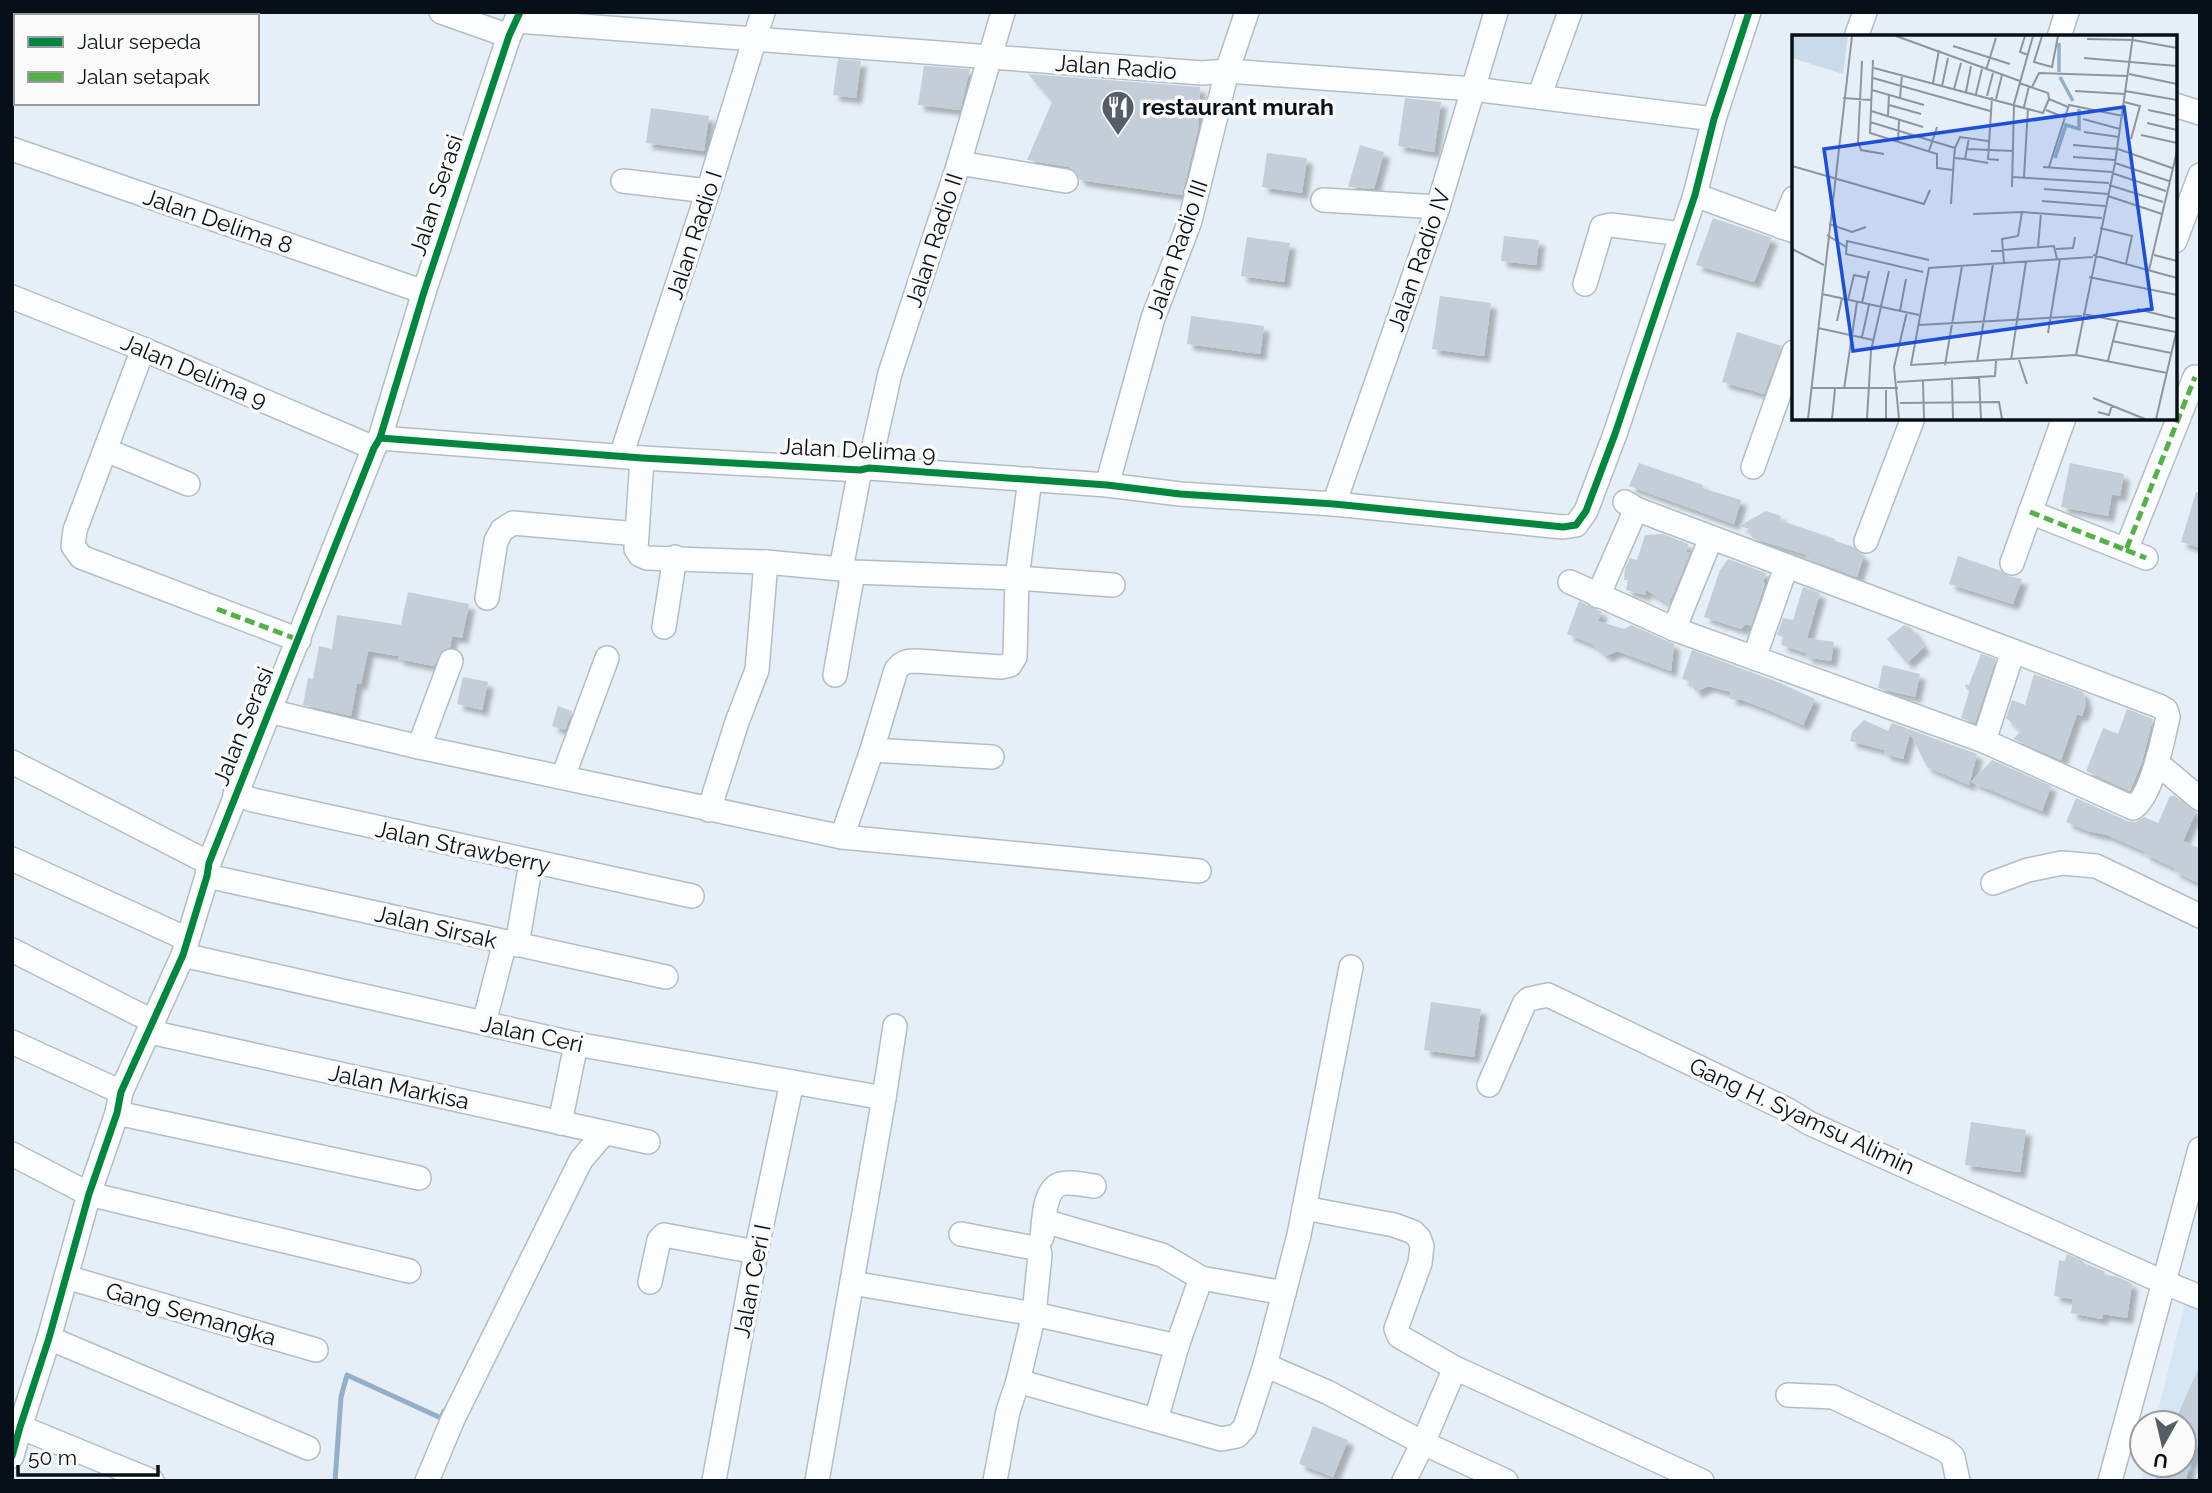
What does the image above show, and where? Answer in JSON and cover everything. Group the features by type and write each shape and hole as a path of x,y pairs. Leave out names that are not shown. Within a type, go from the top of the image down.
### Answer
{"street":[{"name":"Jalan Radio","path":"441,12 515,23 1202,73 1227,71 1473,89 1714,119"},
{"name":"Jalan Radio I","path":"637,534 631,457 763,12"},
{"name":"Jalan Radio II","path":"835,675 847,571 864,469 890,373 959,163 1003,12"},
{"name":"Jalan Radio III","path":"1107,485 1153,318 1190,221 1227,71 1247,12"},
{"name":"Jalan Radio IV","path":"1334,504 1438,207 1496,12"},
{"path":"1539,97 1570,12"},
{"path":"1586,284 1602,227 1611,225 1682,233 1695,195 1714,119 1749,12"},
{"path":"1857,35 1865,12"},
{"path":"2060,35 2067,12"},
{"name":"Jalan Serasi","path":"12,1456 49,1338 89,1194 119,1103 185,947 208,869 235,794 377,443 424,292 515,23"},
{"path":"2177,106 2200,113"},
{"name":"Jalan Delima 8","path":"12,149 424,292"},
{"path":"959,163 1066,181"},
{"path":"2177,236 2200,175"},
{"path":"623,181 708,191"},
{"path":"1695,195 1788,229 1792,208"},
{"path":"1323,200 1438,207"},
{"name":"Jalan Delima 9","path":"12,297 377,443 1030,479 1180,494 1334,504 1563,527 1576,525 1586,511 1615,434 1682,233"},
{"path":"143,349 75,530 74,547 81,557 299,640"},
{"path":"1753,467 1792,358"},
{"path":"2177,418 2190,375"},
{"path":"1866,541 1912,420"},
{"path":"2012,563 2063,420"},
{"path":"2031,512 2136,554 2176,420"},
{"path":"106,450 188,484"},
{"path":"842,837 900,664 916,661 1001,667 1010,665 1015,657 1017,579 1030,479"},
{"path":"1570,582 1598,596 1674,629 1984,740 2133,808 2140,804 2157,764 2168,717 2166,710 1786,567 1630,505 1598,596"},
{"path":"487,598 496,541 502,530 513,523 637,534 636,549 640,555 648,558 766,562 847,571 1113,585"},
{"path":"1674,629 1711,538"},
{"path":"664,627 675,557"},
{"path":"709,810 757,670 766,562"},
{"path":"1754,658 1786,567"},
{"path":"1984,740 2013,651"},
{"path":"564,777 607,658"},
{"path":"419,747 451,661"},
{"path":"269,711 419,747 842,837 1199,871"},
{"path":"872,750 992,757"},
{"name":"Jalan Sirsak","path":"12,762 208,869 511,944 666,977"},
{"path":"2157,764 2200,799"},
{"name":"Jalan Strawberry","path":"235,794 692,897"},
{"name":"Jalan Ceri","path":"12,859 185,947 576,1044 884,1098"},
{"path":"484,1023 511,944 531,862"},
{"path":"1993,883 2028,870 2062,863 2096,866 2200,916"},
{"name":"Jalan Markisa","path":"12,950 152,1027 648,1142"},
{"path":"1018,1381 1221,1439 1241,1434 1265,1364 1304,1208 1351,967"},
{"name":"Gang H. Syamsu Alimin","path":"1489,1085 1524,1004 1529,999 1548,995 1788,1110 1809,1123 2200,1297"},
{"path":"817,1481 895,1027"},
{"path":"12,1042 119,1103 419,1178"},
{"path":"560,1123 576,1044"},
{"name":"Jalan Ceri I","path":"714,1481 756,1252 792,1082"},
{"path":"437,1477 453,1419 582,1160 604,1133"},
{"path":"2110,1481 2200,1149"},
{"path":"12,1154 89,1194 409,1271"},
{"path":"995,1481 1008,1411 1034,1314 1041,1255 1039,1250 1049,1195 1057,1185 1063,1183 1094,1186"},
{"path":"1304,1208 1394,1225 1413,1232 1419,1238 1422,1246 1420,1263 1396,1329 1404,1339 1455,1368 1670,1474 1702,1481"},
{"path":"1044,1221 1162,1255 1202,1278 1283,1293"},
{"path":"961,1234 1039,1250"},
{"path":"650,1282 659,1240 664,1235 756,1252"},
{"name":"Gang Semangka","path":"66,1277 316,1350"},
{"path":"1156,1420 1177,1346 1202,1278"},
{"path":"852,1283 1034,1314 1177,1346"},
{"path":"49,1338 307,1448"},
{"path":"1265,1364 1506,1481"},
{"path":"1404,1481 1455,1368"},
{"path":"1788,1395 1833,1398 1945,1450 1953,1457 1958,1481"},
{"path":"20,1427 152,1481"}],"shaded area":[{"path":"2187,1295 2200,1301 2200,1481 2141,1481 2198,1479 2198,1409 2158,1409"}],"building":[{"path":"838,59 861,61 856,98 833,95"},
{"path":"924,66 970,69 960,110 918,105"},
{"name":"restaurant murah","path":"1028,74 1200,87 1198,129 1182,195 1080,180 1069,167 1027,160 1052,102"},
{"path":"1405,98 1441,102 1434,152 1398,146"},
{"path":"651,108 709,116 704,151 646,143"},
{"path":"1360,145 1384,152 1374,189 1348,187"},
{"path":"1267,153 1307,158 1302,193 1262,187"},
{"path":"1713,218 1772,238 1754,282 1696,265"},
{"path":"1504,236 1539,240 1536,265 1501,261"},
{"path":"1247,237 1290,243 1284,282 1241,276"},
{"path":"1440,296 1491,303 1484,356 1432,349"},
{"path":"1191,316 1264,326 1260,354 1187,344"},
{"path":"1737,332 1782,346 1764,394 1722,382"},
{"path":"1639,463 1741,500 1734,524 1629,486"},
{"path":"2070,463 2124,474 2120,496 2112,494 2108,516 2061,507"},
{"path":"2196,492 2200,492 2200,548 2181,542"},
{"path":"1766,511 1781,516 1779,520 1854,547 1864,555 1857,577 1806,558 1807,555 1752,538 1750,529 1739,526"},
{"path":"1663,534 1688,544 1686,552 1690,553 1669,604 1646,590 1645,595 1626,590 1628,580 1624,580 1630,558 1637,560 1645,535"},
{"path":"1958,556 2022,579 2013,604 1949,584"},
{"path":"1728,559 1766,573 1751,626 1746,624 1741,629 1704,617 1720,570"},
{"path":"1803,587 1820,593 1807,638 1834,642 1831,661 1806,657 1807,653 1781,645 1783,637 1777,635 1783,618 1793,620"},
{"path":"408,592 469,604 462,638 452,636 450,647 442,651 434,666 368,651 361,684 357,683 351,716 303,705 308,678 313,679 319,646 332,649 337,615 401,625"},
{"path":"1579,601 1602,612 1598,621 1624,629 1631,625 1674,644 1671,671 1617,651 1606,656 1592,644 1567,634"},
{"path":"1904,625 1911,628 1924,647 1907,663 1887,639"},
{"path":"1692,650 1815,699 1803,725 1742,700 1730,699 1731,692 1708,686 1696,692 1690,682 1682,679"},
{"path":"1981,654 1996,659 1975,723 1961,718 1969,692 1965,686 1969,685"},
{"path":"1883,665 1920,674 1915,697 1878,688"},
{"path":"2034,674 2083,692 2086,704 2082,716 2077,714 2061,760 2013,739 2021,731 2006,718 2012,700 2025,705"},
{"path":"463,677 488,682 482,710 457,704"},
{"path":"558,706 572,711 565,730 552,726"},
{"path":"2127,709 2153,719 2142,762 2130,791 2086,771 2103,728 2118,734"},
{"path":"1864,720 1888,731 1892,723 1977,754 1969,785 1927,767 1910,733 1903,759 1885,754 1884,750 1850,741 1852,732"},
{"path":"1992,760 2051,786 2042,811 1971,782"},
{"path":"2170,796 2175,796 2196,812 2183,841 2200,849 2200,884 2174,871 2175,868 2144,854 2146,852 2107,835 2066,822 2076,798 2127,821 2136,822 2144,817 2158,823"},
{"path":"1431,1002 1481,1009 1474,1057 1424,1050"},
{"path":"1971,1122 2026,1130 2020,1172 1965,1165"},
{"path":"2067,1254 2104,1271 2104,1275 2118,1277 2132,1284 2127,1318 2103,1314 2102,1319 2071,1313 2073,1299 2054,1296 2059,1260 2065,1261"},
{"path":"2200,1365 2198,1445 2198,1409 2180,1409"},
{"path":"1313,1426 1348,1440 1333,1477 1299,1464"},
{"path":"2156,1479 2186,1479 2186,1481"}],"waterway":[{"path":"335,1481 341,1397 347,1375 441,1418 444,1411"}],"marked path":[{"path":"2030,512 2126,550 2195,377"},
{"path":"2126,550 2146,558"},
{"path":"217,609 299,640"}],"cycle path":[{"path":"12,1456 49,1338 89,1194 117,1113 121,1092 183,955 209,863 380,438 424,292 509,36 520,12"},
{"path":"380,438 642,458 860,470 869,468 1107,485 1180,494 1334,504 1563,527 1576,525 1586,511 1615,434 1695,195 1714,119 1749,12"}],"place":[{"name":"restaurant murah","path":"1118,137"}]}
